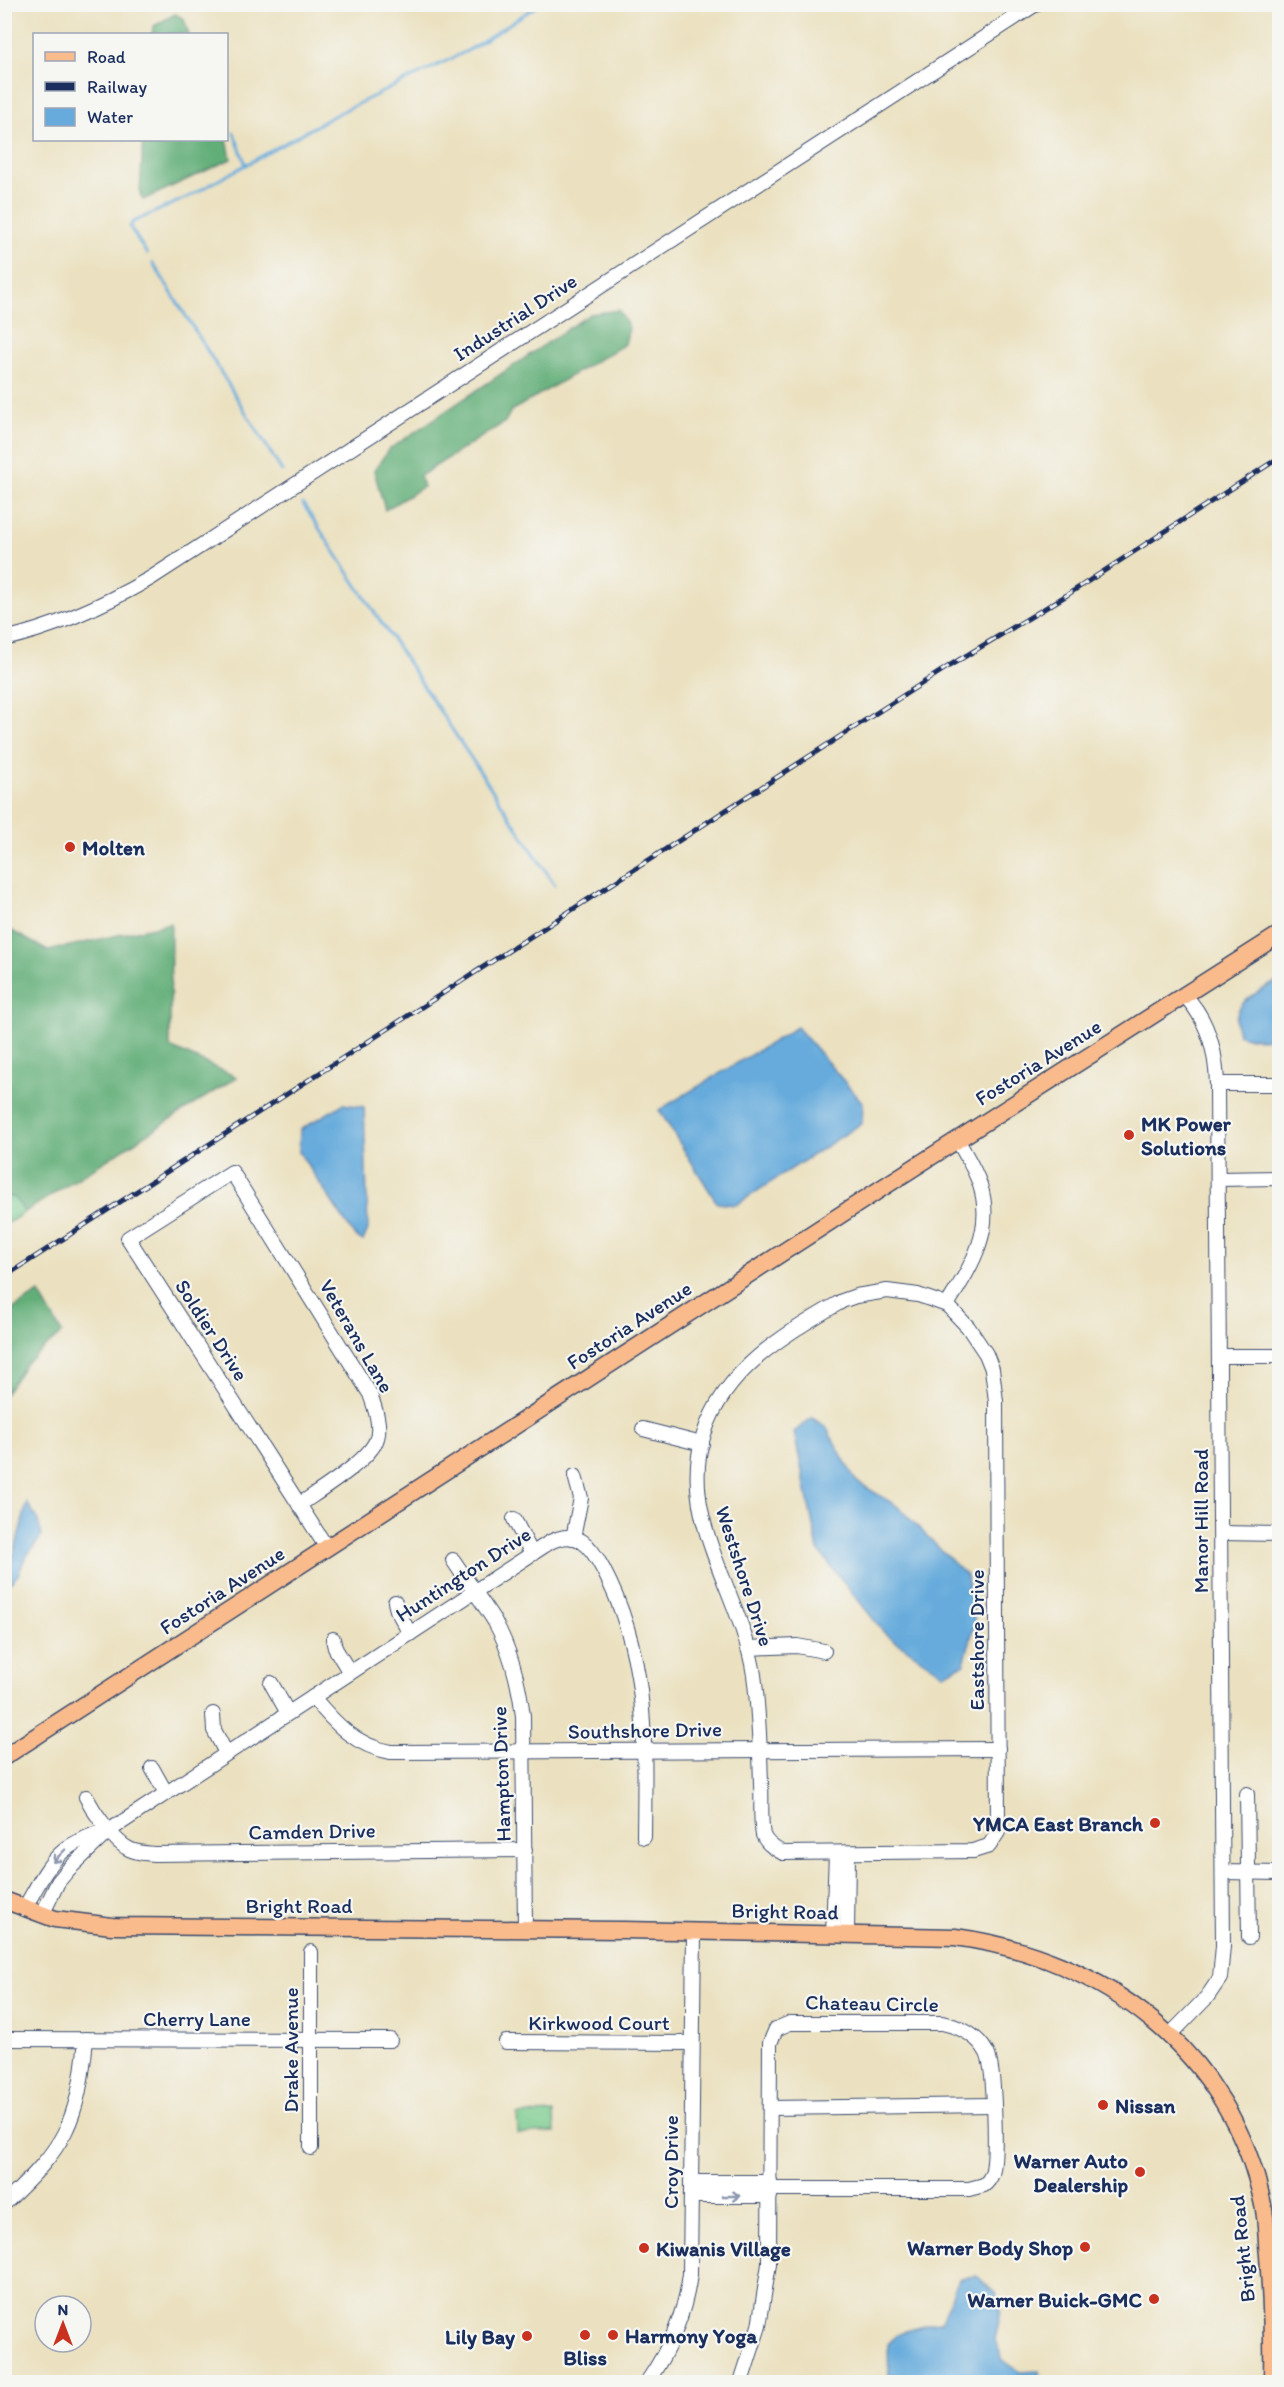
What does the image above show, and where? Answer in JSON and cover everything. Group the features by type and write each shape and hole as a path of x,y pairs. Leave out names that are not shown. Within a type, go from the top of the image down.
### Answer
{"main road":[{"name":"Fostoria Avenue","path":"4,1757 957,1140 1280,934"},
{"name":"Bright Road","path":"4,1900 42,1915 112,1926 955,1936 1027,1952 1073,1969 1136,2006 1169,2036 1189,2056 1230,2116 1250,2161 1264,2208 1276,2331 1272,2382"}],"street":[{"name":"Industrial Drive","path":"4,639 73,618 151,578 1036,4"},
{"name":"Manor Hill Road","path":"1169,2036 1207,1997 1220,1978 1223,1946 1218,1084 1208,1032 1197,1008 1184,995"},
{"path":"1218,1084 1280,1084"},
{"path":"947,1305 980,1248 985,1217 980,1185 957,1140"},
{"name":"Soldier Drive","path":"232,1172 128,1238 327,1548"},
{"name":"Veterans Lane","path":"232,1172 370,1394 376,1414 376,1441 359,1461 299,1505"},
{"path":"1218,1179 1280,1178"},
{"name":"Westshore Drive","path":"842,1853 783,1853 767,1841 763,1834 760,1749 754,1676 748,1648 701,1512 698,1481 702,1444 716,1406 744,1368 755,1357 842,1301 856,1296 887,1291 918,1295 947,1305"},
{"name":"Eastshore Drive","path":"842,1853 972,1851 989,1846 995,1840 999,1823 995,1385 989,1362 978,1340 947,1305"},
{"path":"1219,1356 1280,1356"},
{"path":"643,1429 702,1444"},
{"path":"574,1476 582,1498 573,1538 585,1543 595,1554 610,1582 627,1626 642,1695 645,1751 644,1837"},
{"path":"514,1519 532,1554"},
{"path":"1221,1533 1280,1534"},
{"name":"Huntington Drive","path":"42,1915 58,1882 110,1830 532,1554 557,1539 573,1538"},
{"name":"Hampton Drive","path":"453,1560 495,1623 514,1668 523,1716 525,1930"},
{"path":"395,1602 410,1634"},
{"path":"333,1639 339,1656 350,1673"},
{"path":"748,1648 797,1646 824,1651"},
{"path":"271,1683 288,1713"},
{"name":"Southshore Drive","path":"313,1697 343,1730 356,1740 383,1751 407,1753 998,1749"},
{"path":"213,1714 214,1730 226,1753"},
{"path":"152,1768 166,1793"},
{"path":"1247,1794 1249,1937"},
{"name":"Camden Drive","path":"86,1797 96,1816 124,1846 130,1850 154,1854 525,1850"},
{"name":"Huntington Drive","path":"24,1909 45,1872 60,1853 72,1843 86,1836 110,1830"},
{"path":"840,1934 842,1853"},
{"path":"1223,1872 1280,1873"},
{"name":"Croy Drive","path":"647,2382 667,2351 685,2305 690,2274 694,1932"},
{"name":"Drake Avenue","path":"311,1952 311,2148"},
{"name":"Chateau Circle","path":"741,2382 765,2303 769,2264 771,2036 776,2029 790,2023 926,2023 958,2027 972,2035 987,2053 993,2076 993,2172 984,2185 976,2188 770,2189"},
{"name":"Cherry Lane","path":"4,2039 390,2040"},
{"path":"4,2204 42,2168 68,2127 82,2081 86,2039"},
{"name":"Kirkwood Court","path":"506,2042 692,2043"},
{"path":"770,2108 993,2105"},
{"path":"692,2189 770,2189"}],"green space":[{"path":"175,14 184,19 189,33 152,33 154,26"},
{"path":"143,141 227,141 231,159 143,200 140,194"},
{"path":"619,310 629,328 625,344 511,411 505,422 420,476 423,487 385,510 374,471 388,450 590,314"},
{"path":"171,923 170,1047 237,1077 25,1212 14,1197 5,1196 5,927 48,951"},
{"path":"5,1196 14,1197 25,1212 5,1225"},
{"path":"39,1293 62,1333 26,1363 5,1394 5,1314"},
{"path":"554,2113 555,2132 518,2134 517,2115"}],"water":[{"path":"1279,980 1279,1036 1258,1039 1238,1034 1237,1014 1246,1000"},
{"path":"797,1027 863,1103 862,1123 736,1205 717,1203 659,1110"},
{"path":"343,1104 364,1107 368,1229 363,1241 354,1235 299,1152 300,1130"},
{"path":"812,1418 826,1427 856,1481 897,1506 967,1576 975,1623 964,1664 944,1674 886,1635 818,1550 794,1432"},
{"path":"27,1503 37,1518 42,1536 25,1558 18,1575 10,1583 7,1581"},
{"path":"976,2276 996,2293 1001,2311 995,2340 1003,2360 1020,2372 1039,2371 1043,2382 889,2382 888,2344 899,2333 942,2321 959,2278"}],"waterway":[{"path":"147,254 130,227 133,222 188,197 337,114 469,50 540,4"},
{"path":"234,133 246,165"},
{"path":"153,263 282,471"},
{"path":"303,504 555,885"}],"railway":[{"path":"4,1277 949,666 1067,595 1280,457"}],"place":[{"name":"Molten","path":"70,847"},
{"name":"MK Power Solutions","path":"1129,1135"},
{"name":"YMCA East Branch","path":"1155,1823"},
{"name":"Nissan","path":"1103,2105"},
{"name":"Warner Auto Dealership","path":"1140,2172"},
{"name":"Warner Body Shop","path":"1085,2247"},
{"name":"Kiwanis Village","path":"644,2248"},
{"name":"Warner Buick-GMC","path":"1154,2299"},
{"name":"Bliss","path":"585,2335"},
{"name":"Harmony Yoga","path":"613,2335"},
{"name":"Lily Bay","path":"527,2336"}]}
